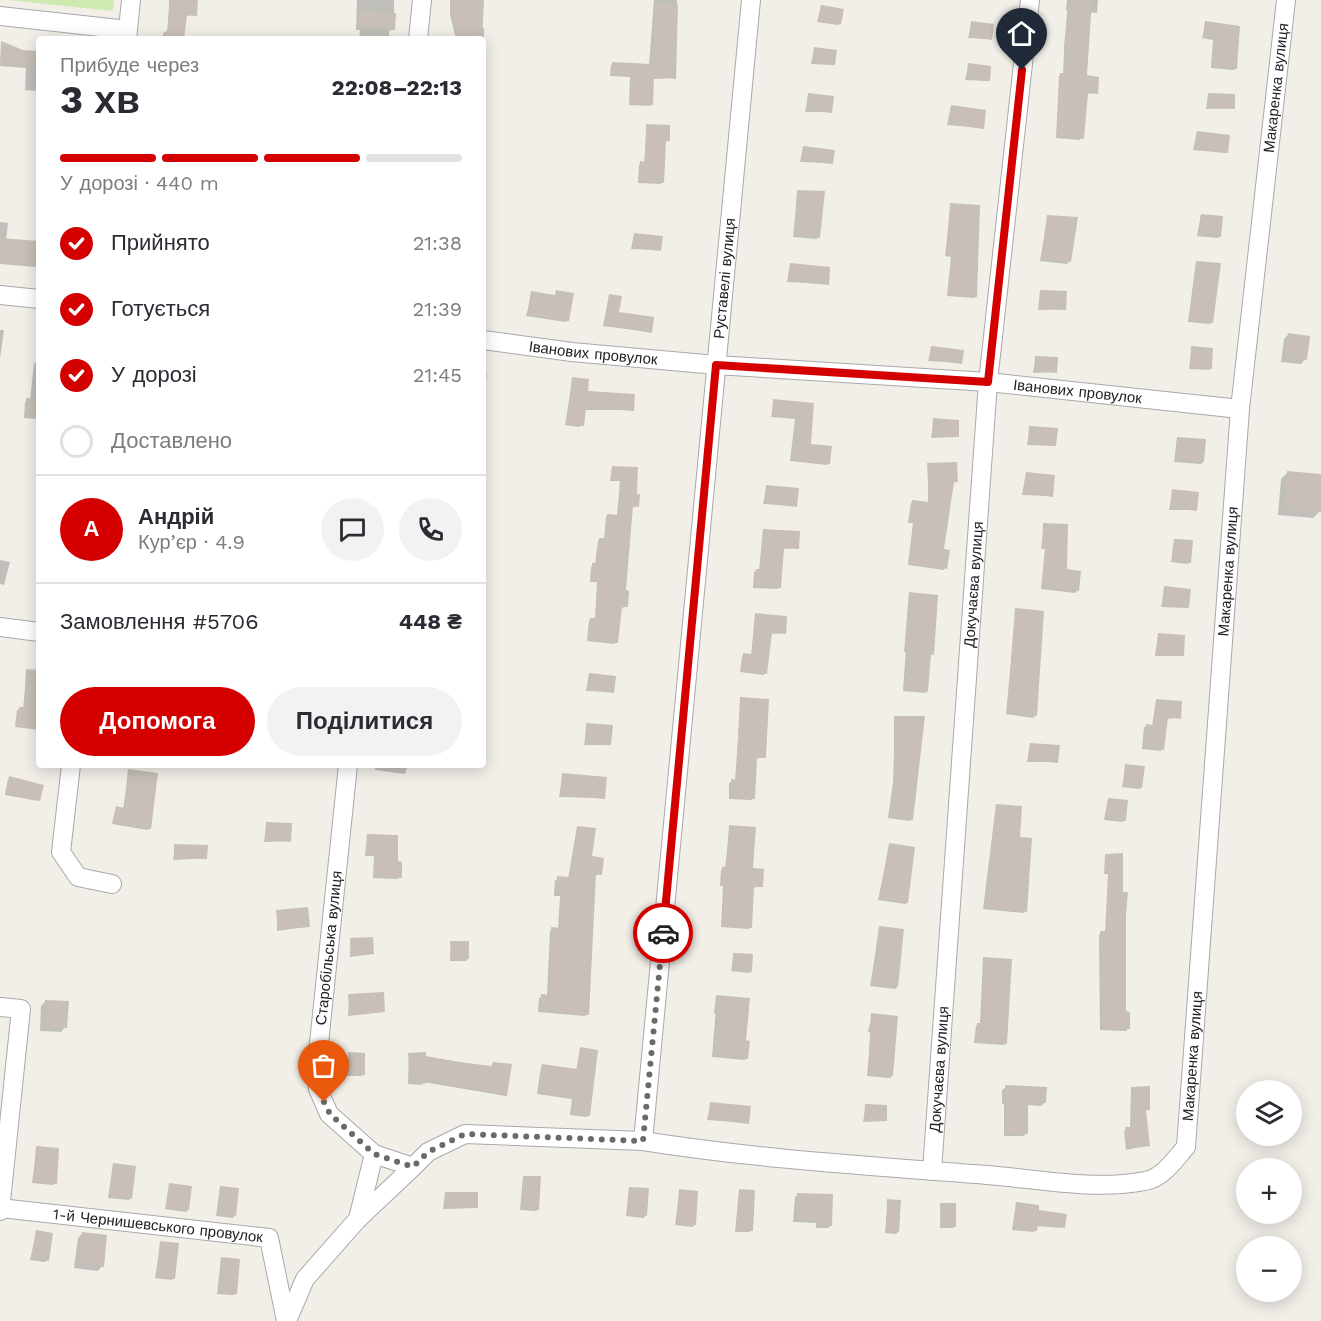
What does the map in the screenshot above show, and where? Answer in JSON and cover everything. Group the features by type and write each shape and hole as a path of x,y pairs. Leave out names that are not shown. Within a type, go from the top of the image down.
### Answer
{"street":[{"path":"0,16 128,35 130,0"},
{"path":"418,36 422,0"},
{"name":"Руставелі вулиця","path":"643,1141 751,0"},
{"name":"Докучаєва вулиця","path":"932,1171 988,382 1030,0"},
{"name":"Макаренка вулиця","path":"932,1171 1108,1184 1148,1181 1165,1171 1186,1147 1240,409 1286,0"},
{"path":"0,295 36,299"},
{"name":"Іванових провулок","path":"486,340 572,352 716,365 988,382 1240,409"},
{"path":"0,627 36,632"},
{"path":"71,768 61,852 78,877 112,884"},
{"name":"Старобільська вулиця","path":"348,768 316,1072 318,1089 330,1114 374,1154 413,1167"},
{"path":"0,1007 21,1010 0,1209"},
{"path":"286,1321 305,1279 357,1220 428,1152 465,1134 643,1141 685,1148 932,1171"},
{"path":"357,1220 374,1154"},
{"name":"1-й Чернишевського провулок","path":"0,1209 269,1238 286,1321"}],"green space":[{"path":"7,0 114,0 113,11"}],"building":[{"path":"169,0 198,0 197,16 187,15 184,36 168,36"},
{"path":"451,0 484,0 482,36 457,36 453,14 451,14"},
{"path":"1068,0 1092,0 1087,75 1099,77 1098,94 1088,93 1084,139 1057,137 1060,73 1064,73 1067,50 1064,50"},
{"path":"655,3 678,4 676,79 654,77 653,105 630,104 631,76 612,75 612,62 651,64"},
{"path":"821,5 844,9 841,24 818,21"},
{"path":"359,11 396,13 395,30 358,28"},
{"path":"971,21 994,24 992,40 969,37"},
{"path":"1205,21 1240,26 1237,69 1212,66 1215,38 1203,37"},
{"path":"1,41 23,50 36,51 36,68 0,64"},
{"path":"814,47 837,50 835,65 812,63"},
{"path":"968,63 991,66 990,81 966,79"},
{"path":"808,93 834,96 832,113 806,110"},
{"path":"1208,93 1235,94 1235,109 1207,108"},
{"path":"951,105 986,110 984,129 948,124"},
{"path":"646,124 670,125 670,141 666,141 664,183 639,182 640,161 645,162"},
{"path":"1197,131 1230,135 1228,153 1194,149"},
{"path":"803,146 835,150 833,164 801,161"},
{"path":"797,190 825,191 820,238 794,235"},
{"path":"950,203 980,205 977,297 948,294 952,255 946,255"},
{"path":"1201,214 1223,216 1221,237 1198,234"},
{"path":"1047,215 1078,217 1071,262 1041,260"},
{"path":"634,233 663,236 661,251 632,248"},
{"path":"0,238 36,241 36,266 0,263"},
{"path":"1196,261 1221,263 1213,323 1189,320"},
{"path":"790,263 830,267 829,285 788,281"},
{"path":"556,290 574,293 569,321 527,315 531,291 555,295"},
{"path":"1040,290 1067,291 1066,310 1039,309"},
{"path":"609,294 622,296 619,312 654,317 652,333 604,325"},
{"path":"1288,333 1310,336 1307,360 1285,357"},
{"path":"931,346 964,350 962,364 929,359"},
{"path":"1191,346 1213,348 1212,369 1190,368"},
{"path":"1035,356 1058,357 1057,373 1034,371"},
{"path":"572,377 589,379 588,391 635,394 634,411 586,408 584,426 566,424"},
{"path":"26,398 36,399 36,418 25,417"},
{"path":"773,399 814,403 811,444 832,446 830,464 791,460 796,418 772,416"},
{"path":"933,418 959,420 959,437 932,436"},
{"path":"1029,426 1058,428 1056,446 1028,444"},
{"path":"1177,437 1206,439 1204,462 1175,460"},
{"path":"957,462 958,482 954,482 944,549 950,550 947,569 909,564 914,522 909,521 912,500 929,502 927,463"},
{"path":"612,466 638,467 637,494 640,494 639,507 633,506 626,590 629,591 628,607 622,607 618,643 588,640 590,618 596,618 598,581 592,581 592,563 596,563 599,538 605,538 607,514 618,515 621,480 611,480"},
{"path":"1287,471 1321,474 1321,512 1284,509"},
{"path":"1026,472 1055,475 1053,497 1023,493"},
{"path":"766,485 799,488 797,507 764,503"},
{"path":"1172,489 1199,492 1197,511 1170,508"},
{"path":"1043,523 1068,524 1067,569 1081,571 1079,591 1042,588 1046,547 1042,547"},
{"path":"763,529 800,531 799,549 784,548 781,588 754,586 756,569 760,569"},
{"path":"1174,539 1193,540 1191,563 1172,561"},
{"path":"1164,586 1191,589 1189,608 1162,605"},
{"path":"909,592 938,595 934,655 931,654 928,692 904,690 907,653 904,652"},
{"path":"1015,608 1044,611 1037,716 1007,713"},
{"path":"755,613 787,616 786,634 772,633 767,674 741,671 743,653 752,654"},
{"path":"1158,633 1185,635 1184,656 1156,655"},
{"path":"26,669 36,670 36,729 16,726 19,707 24,707"},
{"path":"589,673 616,676 614,693 587,690"},
{"path":"740,697 769,699 766,758 757,758 755,799 730,798 731,779 736,780"},
{"path":"1156,699 1182,701 1181,719 1168,717 1164,750 1143,748 1146,724 1154,725"},
{"path":"894,716 925,716 913,820 889,817 894,780"},
{"path":"586,723 613,725 611,745 585,743"},
{"path":"1030,743 1060,745 1058,763 1028,760"},
{"path":"1125,764 1145,766 1142,788 1123,786"},
{"path":"128,769 158,773 151,829 113,823 116,806 124,808"},
{"path":"562,773 607,777 605,799 560,795"},
{"path":"9,776 44,785 40,801 5,793"},
{"path":"1108,798 1128,800 1126,821 1105,818"},
{"path":"996,804 1022,806 1020,837 1032,838 1027,912 984,907"},
{"path":"266,822 292,823 291,842 265,840"},
{"path":"729,825 756,827 753,868 764,869 763,887 754,887 752,928 723,926 725,885 721,885 722,867 726,867"},
{"path":"577,826 596,828 592,856 604,858 602,875 596,874 589,1015 540,1010 541,994 549,995 551,927 560,928 561,894 556,894 557,876 569,877"},
{"path":"367,834 398,835 398,861 402,862 402,878 374,876 375,855 366,855"},
{"path":"889,843 915,847 908,903 879,899"},
{"path":"174,844 208,845 207,859 174,859"},
{"path":"1123,853 1123,892 1128,892 1126,1011 1130,1012 1130,1029 1102,1029 1100,931 1106,931 1109,873 1105,873 1105,854"},
{"path":"308,907 310,927 278,930 276,910"},
{"path":"879,926 904,929 898,987 871,985"},
{"path":"373,937 374,954 351,956 350,938"},
{"path":"450,941 469,941 469,959 451,960"},
{"path":"733,953 753,954 752,972 732,970"},
{"path":"983,957 1012,959 1007,1044 975,1042 977,1023 982,1023"},
{"path":"384,992 385,1012 350,1015 348,994"},
{"path":"716,995 750,998 746,1040 750,1041 748,1059 713,1056 718,1014 714,1014"},
{"path":"45,1000 69,1001 67,1028 44,1027"},
{"path":"871,1013 898,1016 893,1076 868,1074"},
{"path":"580,1047 598,1050 590,1116 571,1114 573,1097 538,1092 542,1064 577,1069"},
{"path":"348,1052 365,1053 365,1075 348,1075"},
{"path":"426,1052 426,1056 458,1062 492,1066 493,1062 512,1064 507,1096 425,1080 425,1084 410,1083 408,1053"},
{"path":"1005,1085 1047,1087 1046,1103 1028,1102 1028,1134 1007,1133"},
{"path":"1150,1086 1150,1110 1146,1110 1150,1146 1127,1149 1125,1127 1131,1127 1131,1087"},
{"path":"710,1102 751,1106 749,1124 708,1119"},
{"path":"865,1104 887,1105 887,1121 864,1121"},
{"path":"36,1146 59,1148 57,1184 33,1182"},
{"path":"113,1163 136,1166 132,1199 109,1196"},
{"path":"523,1176 541,1176 539,1210 521,1209"},
{"path":"169,1183 192,1186 189,1210 166,1208"},
{"path":"220,1186 239,1188 236,1216 217,1215"},
{"path":"629,1187 649,1188 647,1216 627,1215"},
{"path":"679,1189 698,1191 696,1225 676,1224"},
{"path":"739,1189 755,1190 753,1231 736,1230"},
{"path":"445,1192 478,1192 478,1208 445,1208"},
{"path":"797,1193 833,1194 832,1226 818,1225 819,1221 796,1219"},
{"path":"887,1199 901,1200 899,1232 886,1232"},
{"path":"1016,1202 1039,1205 1039,1210 1067,1214 1065,1228 1038,1224 1037,1231 1013,1228"},
{"path":"940,1203 956,1203 956,1227 941,1227"},
{"path":"36,1230 53,1233 49,1261 31,1258"},
{"path":"82,1232 107,1235 104,1267 78,1264"},
{"path":"160,1241 179,1243 175,1279 156,1277"},
{"path":"221,1257 240,1259 237,1294 218,1293"}],"way so far":[{"path":"324,1102 330,1114 374,1154 413,1167 428,1152 465,1134 643,1141 663,933"}],"route":[{"path":"663,933 716,365 988,382 1022,70"}]}
